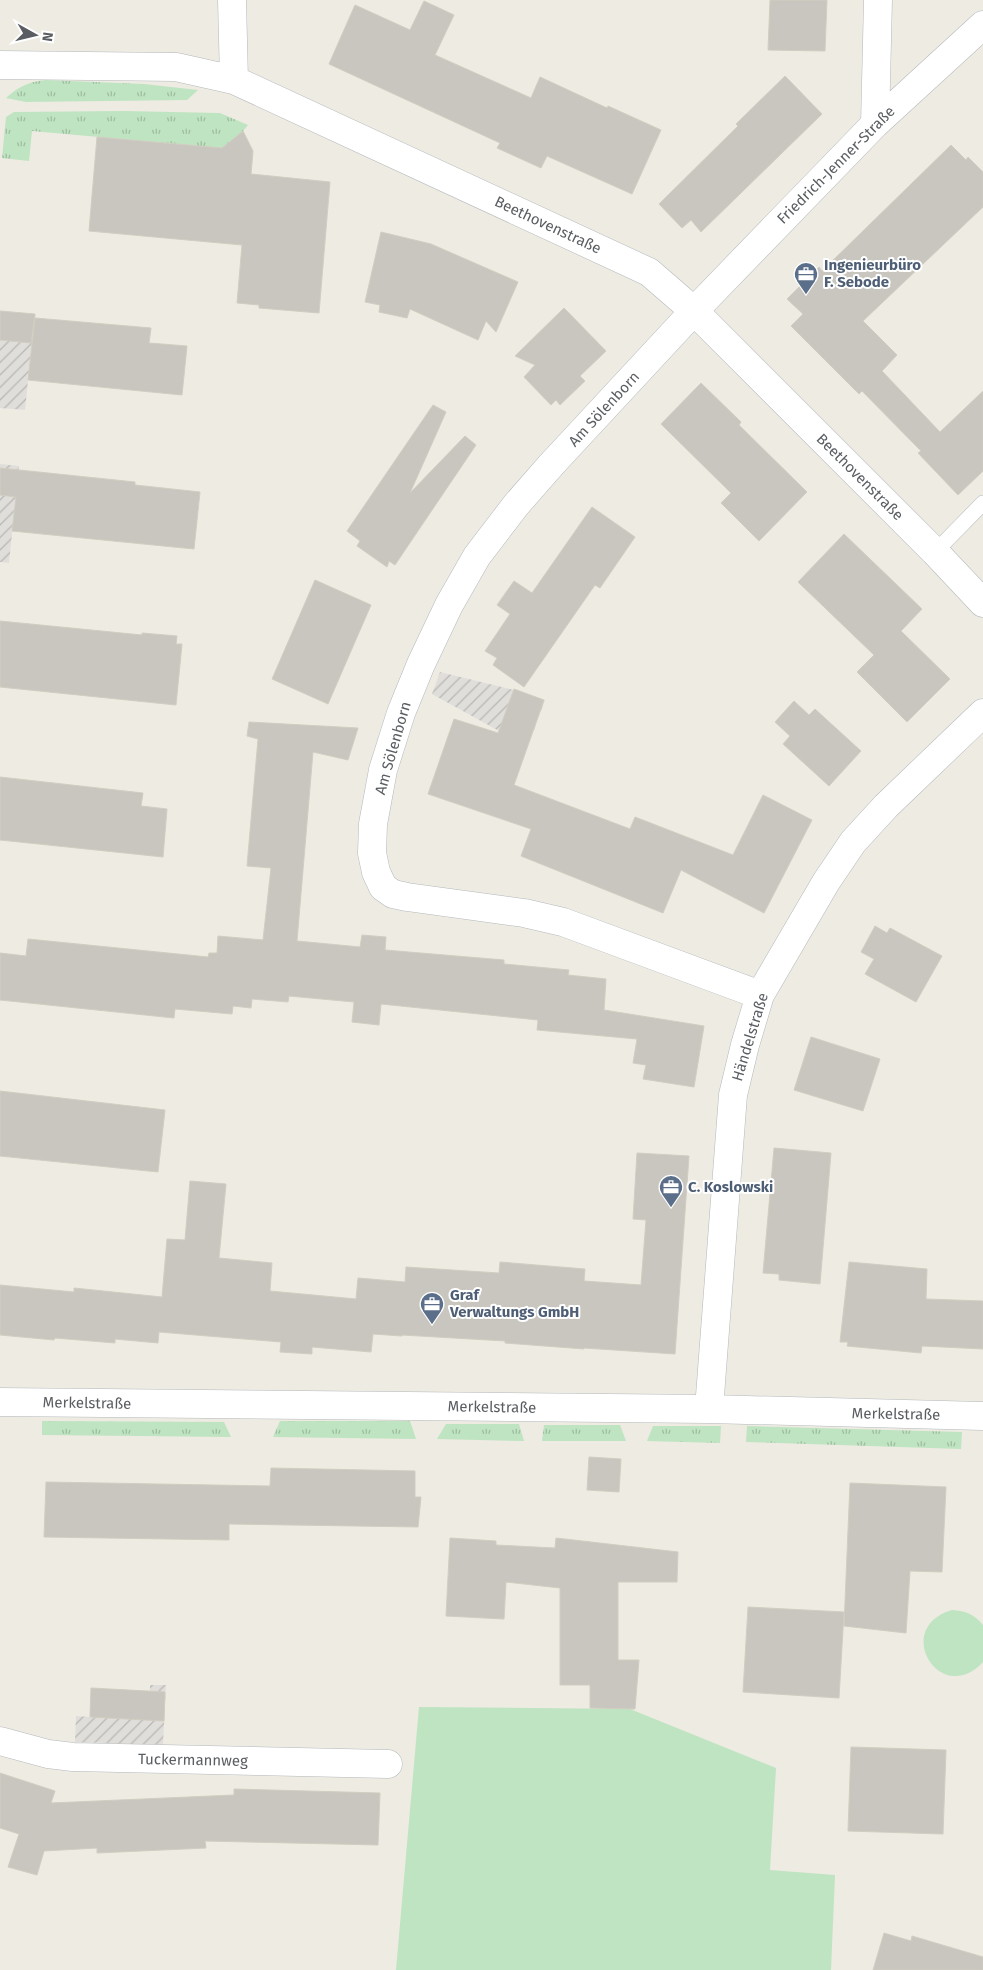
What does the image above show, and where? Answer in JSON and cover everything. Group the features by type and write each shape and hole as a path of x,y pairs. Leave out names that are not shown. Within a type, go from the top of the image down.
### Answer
{"street":[{"path":"232,0 234,80"},
{"path":"875,124 878,0"},
{"name":"Friedrich-Jenner-Straße","path":"694,311 875,124 983,25"},
{"name":"Beethovenstraße","path":"0,65 176,68 234,80 649,272 694,311 935,552 983,603"},
{"name":"Am Sölenborn","path":"694,311 516,505 477,556 448,605 401,713 384,770 374,824 372,853 376,872 383,888 393,894 407,898 524,913 563,922 598,933 760,995"},
{"name":"Händelstraße","path":"709,1409 734,1095 745,1045 760,995 826,882 853,842 886,806 983,713"},
{"name":"Merkelstraße","path":"0,1402 709,1409 983,1416"},
{"name":"Tuckermannweg","path":"0,1742 18,1748 73,1757 388,1764"}],"lane":[{"path":"935,552 983,503"}],"shaded area":[{"path":"0,311 35,314 25,410 0,408"},
{"path":"0,464 19,466 9,563 0,562"},
{"path":"440,672 514,690 545,700 530,741 499,731 432,694"},
{"path":"150,1685 166,1685 163,1745 75,1742 76,1716 90,1717 91,1688 150,1691"}],"green space":[{"path":"45,80 144,84 198,90 187,100 26,102 6,98 24,86"},
{"path":"123,111 220,113 248,125 222,148 32,131 29,161 2,158 6,117 14,112"},
{"path":"42,1421 224,1422 231,1437 42,1435"},
{"path":"280,1421 410,1421 416,1439 273,1437"},
{"path":"446,1424 519,1424 524,1441 437,1439"},
{"path":"544,1425 620,1425 626,1441 542,1441"},
{"path":"653,1426 721,1426 720,1443 647,1441"},
{"path":"747,1426 962,1432 961,1449 746,1442"},
{"path":"952,1610 969,1614 983,1625 983,1662 967,1674 952,1676 939,1671 929,1660 924,1646 925,1632 934,1619"},
{"path":"419,1707 630,1709 776,1768 770,1870 835,1875 831,1970 396,1970"}],"building":[{"path":"770,0 827,0 825,51 768,50"},
{"path":"424,1 454,15 435,55 531,98 540,77 607,108 608,106 661,130 632,194 547,156 541,168 497,148 500,143 329,64 355,5 410,30"},
{"path":"785,76 822,114 701,232 691,220 682,228 659,204 738,126 736,124"},
{"path":"243,131 253,151 251,174 330,182 319,313 259,308 259,305 237,303 242,245 89,231 97,137 222,148"},
{"path":"951,145 966,160 968,157 983,172 983,207 863,321 897,355 882,371 940,432 983,391 983,471 958,495 918,453 921,451 862,391 859,394 791,326 803,314 787,299 819,267 822,271"},
{"path":"381,232 431,244 518,282 496,332 486,321 478,340 410,309 407,318 379,312 380,305 365,302"},
{"path":"564,308 606,351 580,376 585,381 560,405 556,400 551,405 524,377 535,365 515,356"},
{"path":"0,311 35,314 31,343 0,340"},
{"path":"35,318 151,328 149,343 187,346 182,395 28,380"},
{"path":"701,383 741,422 739,425 807,492 759,541 721,503 731,493 661,424"},
{"path":"433,405 446,412 410,493 465,436 476,445 395,565 389,561 387,567 357,546 360,541 347,531"},
{"path":"0,468 135,482 135,485 200,492 194,549 12,531 16,497 0,495"},
{"path":"592,507 635,537 600,588 595,585 524,687 493,665 497,658 485,651 510,614 497,605 514,581 532,593"},
{"path":"844,534 922,609 901,631 950,679 907,722 857,672 874,655 798,582"},
{"path":"315,580 371,605 328,704 272,679"},
{"path":"0,621 142,635 142,633 177,636 176,644 182,644 176,705 0,687"},
{"path":"514,689 544,700 514,785 630,829 635,817 733,855 763,795 812,820 764,913 681,870 663,913 521,856 531,829 428,794 454,719 498,733"},
{"path":"794,701 809,715 815,709 861,751 829,786 783,744 790,736 775,722"},
{"path":"249,722 358,728 348,760 313,752 297,941 360,947 362,935 386,937 385,950 504,960 504,964 569,970 568,975 606,979 604,1010 704,1026 694,1087 643,1079 646,1065 633,1063 637,1039 537,1030 538,1020 381,1004 379,1025 352,1022 354,1002 289,996 288,1002 252,999 251,1008 233,1006 232,1014 175,1009 174,1018 0,1000 0,953 26,956 28,939 208,957 209,953 217,953 218,936 263,940 271,868 247,866 258,739 247,736"},
{"path":"0,777 143,793 141,806 167,809 163,857 0,840"},
{"path":"875,926 887,933 890,928 942,956 916,1002 865,974 874,959 861,952"},
{"path":"811,1037 880,1059 863,1111 794,1090"},
{"path":"0,1091 165,1110 158,1172 0,1156"},
{"path":"774,1148 831,1153 820,1284 779,1280 779,1274 763,1273"},
{"path":"637,1153 689,1156 675,1354 505,1343 505,1341 373,1334 371,1352 312,1347 312,1354 280,1352 281,1342 159,1332 158,1343 115,1339 115,1343 55,1338 54,1340 0,1335 0,1285 74,1292 74,1288 162,1297 167,1239 185,1240 190,1181 226,1184 219,1258 272,1263 270,1291 356,1299 358,1278 405,1282 406,1267 499,1273 500,1262 585,1269 584,1281 641,1285 646,1220 633,1219"},
{"path":"849,1262 927,1269 926,1299 983,1301 983,1349 922,1346 921,1353 847,1346 848,1342 840,1342"},
{"path":"589,1457 621,1459 619,1492 587,1490"},
{"path":"271,1468 415,1471 415,1497 421,1497 418,1527 229,1524 229,1540 44,1537 46,1482 270,1486"},
{"path":"850,1483 946,1487 942,1572 910,1571 906,1633 844,1626"},
{"path":"450,1538 496,1541 496,1545 555,1548 556,1538 678,1552 677,1582 618,1582 618,1660 639,1660 635,1709 590,1708 590,1685 560,1685 560,1588 506,1582 504,1619 446,1616"},
{"path":"748,1607 844,1612 839,1698 743,1692"},
{"path":"91,1688 165,1692 164,1721 90,1717"},
{"path":"851,1747 946,1750 943,1834 848,1831"},
{"path":"0,1773 55,1791 51,1803 234,1795 234,1789 380,1793 378,1845 205,1841 206,1848 97,1853 97,1848 44,1851 37,1875 8,1867 19,1834 0,1828"},
{"path":"884,1933 911,1941 912,1936 983,1957 983,1970 873,1970"}],"place":[{"name":"Ingenieurbüro F. Sebode","path":"806,295"},
{"name":"C. Koslowski","path":"671,1208"},
{"name":"Graf Verwaltungs GmbH","path":"432,1325"}]}
